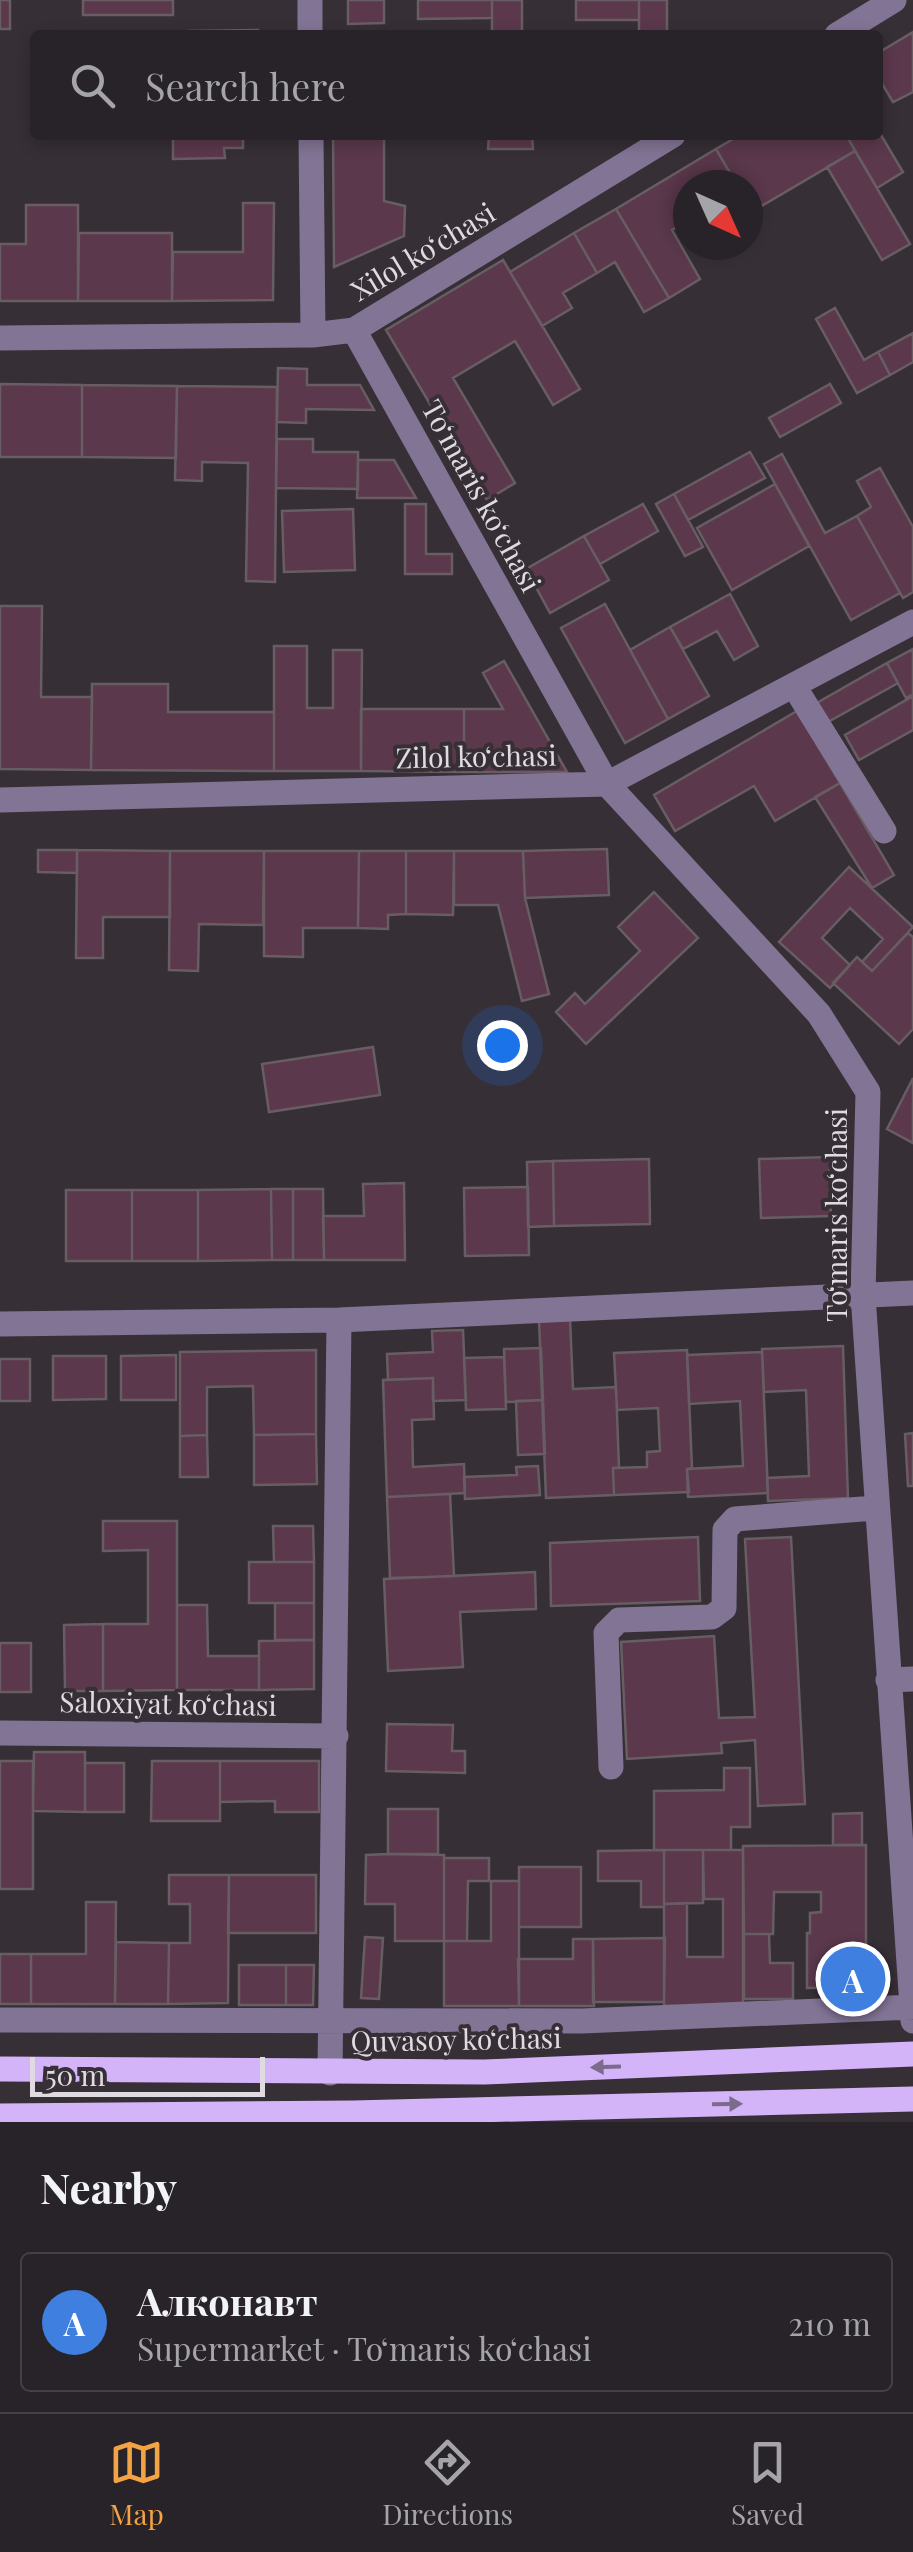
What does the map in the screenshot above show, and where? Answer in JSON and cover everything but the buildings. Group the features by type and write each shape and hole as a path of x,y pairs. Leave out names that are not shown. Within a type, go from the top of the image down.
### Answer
{"main road":[{"name":"Quvasoy koʻchasi","path":"0,2069 484,2072 913,2054"},
{"path":"0,2116 158,2118 913,2099"}],"street":[{"path":"310,0 310,30"},
{"path":"844,30 894,0"},
{"path":"311,140 313,336"},
{"name":"Xilol koʻchasi","path":"0,338 313,336 354,330 665,140"},
{"name":"Toʻmaris koʻchasi","path":"354,330 607,784 819,1014 868,1092 863,1294 876,1508 900,1680 912,2012"},
{"name":"Zilol koʻchasi","path":"0,800 607,784 913,622"},
{"path":"794,686 884,831"},
{"path":"0,1324 339,1320 913,1293"},
{"path":"330,2072 339,1320"},
{"path":"611,1767 606,1632 619,1620 712,1617 724,1608 725,1530 735,1519 876,1508"},
{"name":"Saloxiyat koʻchasi","path":"0,1732 336,1736"},
{"path":"0,2020 582,2021 912,2012"}],"place":[{"name":"Алконавт","path":"853,1979"}]}
